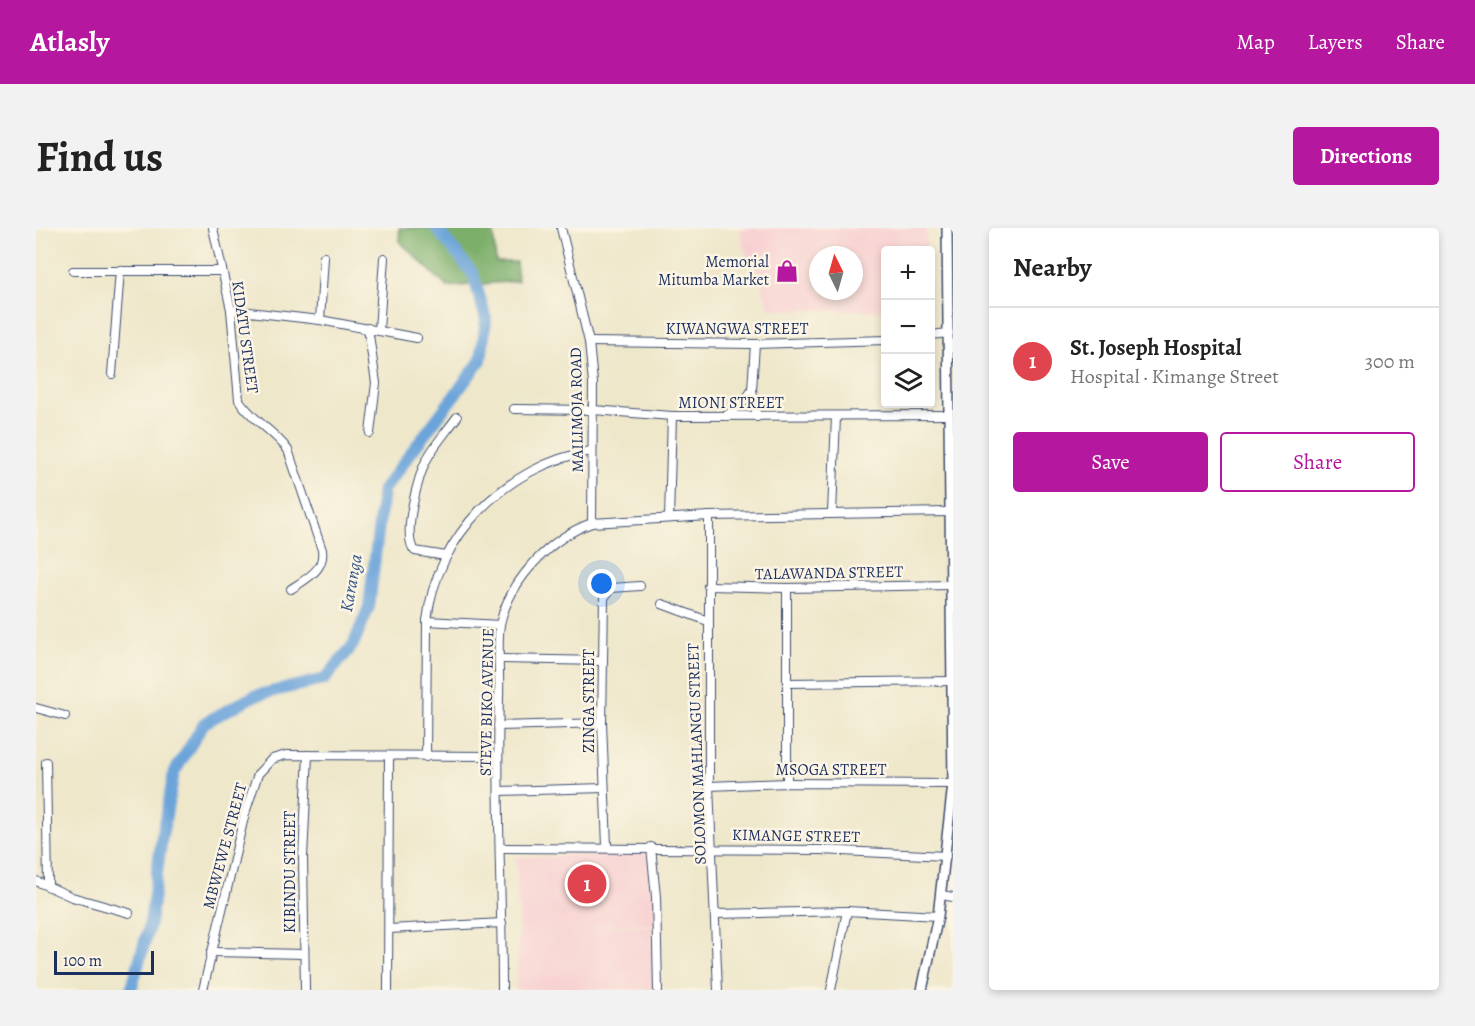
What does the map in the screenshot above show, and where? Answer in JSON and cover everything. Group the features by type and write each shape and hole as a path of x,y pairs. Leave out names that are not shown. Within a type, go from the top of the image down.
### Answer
{"street":[{"name":"KIDATU STREET","path":"213,228 231,310 239,400 246,412 280,440 288,450 322,550 323,560 320,567 291,589"},
{"name":"MAILIMOJA ROAD","path":"561,228 589,342 593,410 592,523"},
{"path":"922,990 938,916 953,784 949,512 951,471 950,269 947,228 953,229"},
{"path":"320,320 324,257"},
{"path":"379,330 384,258"},
{"path":"112,374 120,270"},
{"path":"73,271 222,271"},
{"path":"231,310 320,320 417,338"},
{"path":"368,328 376,383 370,433"},
{"path":"935,335 949,333"},
{"name":"KIWANGWA STREET","path":"589,342 755,344 881,340"},
{"path":"755,344 752,390 757,417"},
{"path":"726,416 745,401 752,390"},
{"name":"MIONI STREET","path":"514,409 593,410 672,416 949,415"},
{"path":"669,518 672,416"},
{"path":"446,556 415,551 408,541 409,528 423,468 457,417"},
{"path":"832,513 836,417"},
{"path":"426,757 429,600 446,556 470,520 490,500 519,478 547,462 591,451"},
{"name":"STEVE BIKO AVENUE","path":"502,990 501,848 497,756 500,625 512,596 530,568 551,546 574,529 592,523 709,516 949,512"},
{"name":"SOLOMON MAHLANGU STREET","path":"709,516 709,786 716,914 717,990"},
{"name":"TALAWANDA STREET","path":"708,586 788,588 951,579"},
{"name":"ZINGA STREET","path":"607,846 602,723 604,598 611,588 640,586"},
{"path":"787,783 788,588"},
{"path":"662,604 708,621"},
{"path":"427,621 500,625"},
{"path":"501,659 602,661"},
{"path":"787,683 952,681"},
{"path":"36,708 65,716"},
{"path":"498,726 602,723"},
{"name":"MBWEWE STREET","path":"203,990 245,813 258,774 272,759 286,755 497,756"},
{"name":"KIBINDU STREET","path":"305,990 303,857 308,755"},
{"path":"388,990 389,757"},
{"path":"46,762 48,885"},
{"name":"MSOGA STREET","path":"709,786 787,783 953,784"},
{"path":"499,791 604,788"},
{"name":"KIMANGE STREET","path":"501,848 607,846 831,850 946,856"},
{"path":"651,847 656,897 658,990"},
{"path":"36,880 72,897 129,914"},
{"path":"940,895 953,897"},
{"path":"831,990 847,911"},
{"path":"716,914 847,911 938,916"},
{"path":"389,929 502,924"},
{"path":"211,952 304,954"}],"shaded area":[{"name":"Memorial Mitumba Market","path":"739,228 926,228 927,246 881,246 881,311 770,309 753,265 745,252"},
{"path":"653,853 658,924 557,926 652,926 654,990 516,990 519,926 516,857"}],"green space":[{"path":"399,228 493,228 496,262 516,262 518,281 447,287 400,242"}],"waterway":[{"name":"Karanga","path":"131,990 150,923 162,836 174,773 204,723 254,696 325,679 353,645 369,607 383,490 481,360 486,319 473,274 436,228"}],"place":[{"name":"Memorial Mitumba Market","path":"787,271"},
{"name":"St. Joseph Hospital","path":"587,884"}]}
